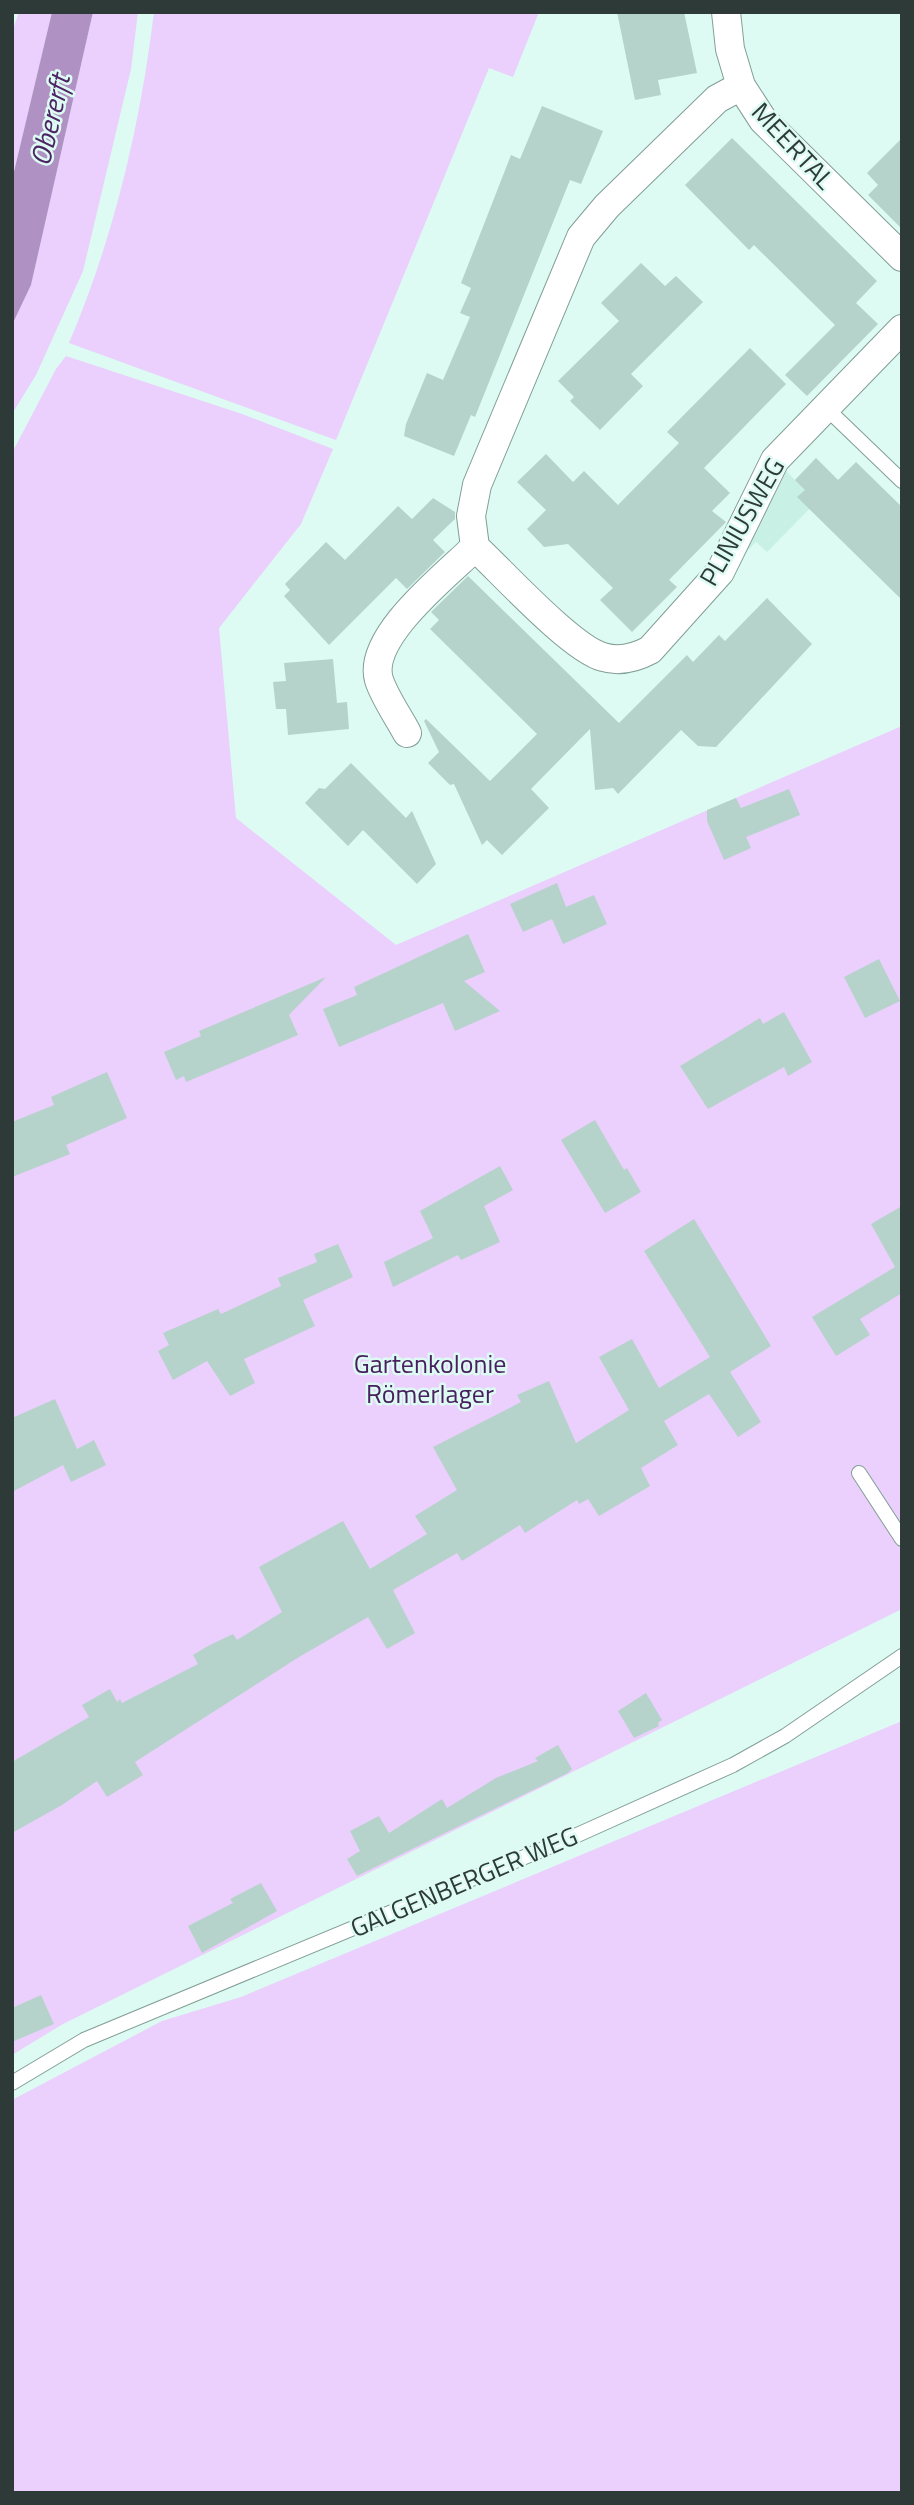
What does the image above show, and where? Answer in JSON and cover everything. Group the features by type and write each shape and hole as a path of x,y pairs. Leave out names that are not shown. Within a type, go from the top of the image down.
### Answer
{"street":[{"name":"MEERTAL","path":"726,12 730,49 741,86 762,120 902,257"},
{"path":"407,733 379,678 382,647 398,624 475,547 471,516 477,485 581,237 607,206 717,99 741,86"},
{"name":"PLINIUSWEG","path":"475,547 587,651 618,659 650,650 720,572 775,460 902,329"}],"lane":[{"path":"825,407 902,481"},
{"path":"859,1473 902,1539"},
{"name":"GALGENBERGER WEG","path":"14,2078 84,2040 575,1836 733,1765 785,1736 902,1656"}],"shaded area":[{"path":"816,458 838,480 767,552 756,542 745,553 784,469 795,480"}],"green space":[{"path":"19,12 52,12 12,180 12,32"},
{"path":"93,12 138,12 131,69 83,271 36,375 12,414 12,325 31,285"},
{"path":"154,12 539,12 513,77 489,68 336,440 69,343 99,263 123,181 141,97"},
{"name":"Gartenkolonie Römerlager","path":"66,356 242,414 333,449 301,524 219,628 236,818 396,945 902,726 902,1609 63,2024 12,2055 12,453 56,369"},
{"path":"902,1721 902,2493 12,2493 12,2100 162,2021 241,1997"}],"water":[{"name":"Obererft","path":"52,12 93,12 31,285 12,325 12,180"}],"building":[{"path":"617,12 684,12 697,73 658,80 661,95 635,100"},
{"path":"542,106 603,131 581,184 570,180 475,417 471,415 454,456 404,436 406,424 427,373 443,380 470,317 460,313 471,288 461,283 511,155 520,159"},
{"path":"732,138 877,281 856,303 878,324 807,396 785,375 835,325 754,245 749,250 685,185"},
{"path":"902,138 902,229 868,195 878,185 867,173"},
{"path":"641,263 665,286 676,276 703,302 631,374 643,386 600,430 570,401 574,397 558,381 619,321 601,303"},
{"path":"750,348 786,384 704,468 730,493 712,511 726,522 669,580 677,587 632,632 600,600 613,588 568,544 544,547 527,529 546,510 517,482 546,454 573,482 584,471 618,505 679,443 667,432"},
{"path":"816,458 838,480 856,462 902,507 902,600 797,497 805,490 795,480"},
{"path":"433,498 455,512 455,519 433,540 445,552 407,589 396,578 329,645 284,596 290,590 285,584 326,542 345,560 398,506 412,519"},
{"path":"468,576 619,723 687,655 693,662 719,635 725,641 767,598 812,644 716,747 698,746 681,730 618,794 613,788 595,790 590,729 531,789 549,808 502,855 487,840 482,845 454,784 450,785 428,763 439,752 424,721 426,719 490,781 537,734 430,629 439,620 431,612"},
{"path":"333,659 337,703 347,702 349,729 288,735 286,709 276,709 273,682 286,681 284,663"},
{"path":"351,763 406,818 412,811 436,864 417,884 363,830 348,846 305,803 319,788 325,789"},
{"path":"789,789 800,815 746,837 751,848 724,860 707,821 707,810 736,798 741,808"},
{"path":"557,883 566,907 594,895 607,924 563,944 552,919 523,932 510,904"},
{"path":"468,934 485,972 464,981 500,1011 455,1031 443,1003 339,1047 323,1009 357,995 354,987"},
{"path":"879,959 900,1001 865,1018 844,977"},
{"path":"326,977 289,1015 298,1035 186,1082 184,1076 176,1080 164,1052 201,1036 199,1031"},
{"path":"784,1012 812,1062 788,1076 784,1067 708,1109 680,1066 760,1018 763,1024"},
{"path":"107,1072 127,1118 66,1145 70,1154 12,1177 12,1122 54,1105 51,1097"},
{"path":"595,1120 624,1170 627,1168 641,1192 605,1213 561,1140"},
{"path":"500,1166 513,1190 484,1206 500,1242 461,1260 458,1255 393,1287 384,1262 433,1238 420,1211"},
{"path":"902,1206 902,1293 860,1319 870,1335 836,1356 812,1317 895,1267 871,1224"},
{"path":"694,1219 771,1346 730,1372 761,1422 738,1437 709,1394 664,1421 678,1445 641,1468 650,1486 599,1516 588,1499 579,1504 577,1500 525,1533 520,1525 462,1561 457,1553 393,1590 415,1633 387,1649 368,1617 299,1657 135,1762 143,1775 107,1797 97,1781 62,1805 12,1833 12,1762 89,1717 82,1705 110,1689 117,1702 120,1699 122,1703 198,1664 193,1655 208,1646 233,1634 237,1640 282,1612 259,1567 343,1521 370,1569 427,1534 415,1516 457,1490 433,1447 521,1402 517,1395 549,1381 576,1443 629,1410 599,1357 632,1339 659,1388 710,1357 644,1251"},
{"path":"338,1244 353,1277 303,1300 315,1326 244,1359 255,1383 230,1396 207,1361 173,1380 158,1351 169,1345 163,1333 218,1309 221,1314 281,1286 278,1278 317,1262 314,1254"},
{"path":"55,1399 77,1449 94,1440 106,1465 71,1482 63,1465 12,1492 12,1418"},
{"path":"646,1693 662,1720 658,1723 659,1726 634,1738 618,1711"},
{"path":"558,1745 572,1769 568,1773 357,1876 347,1859 360,1851 350,1831 379,1816 389,1833 442,1799 447,1808 496,1778 538,1761 535,1758"},
{"path":"261,1883 277,1911 202,1953 188,1926 233,1903 230,1899"},
{"path":"41,1995 54,2024 12,2042 12,2008"}]}
